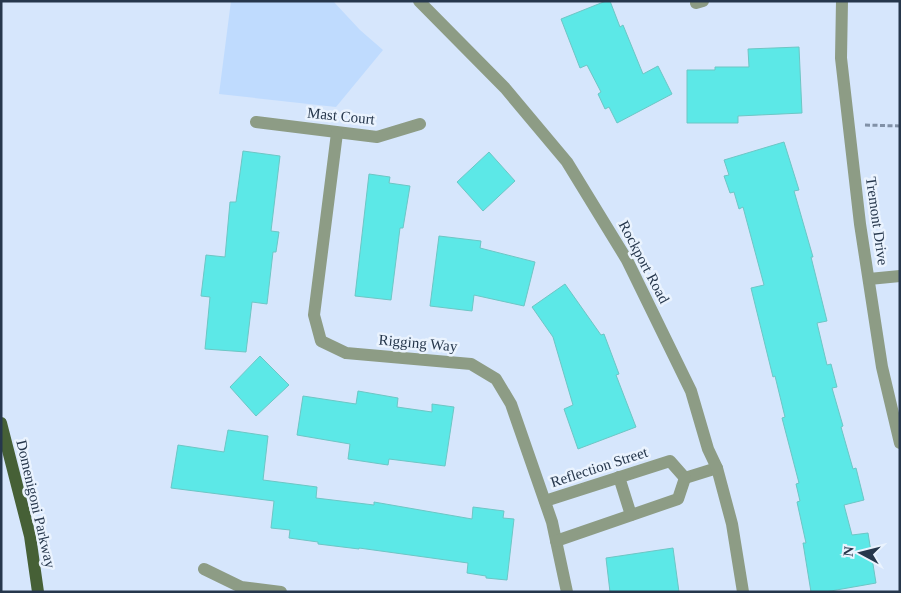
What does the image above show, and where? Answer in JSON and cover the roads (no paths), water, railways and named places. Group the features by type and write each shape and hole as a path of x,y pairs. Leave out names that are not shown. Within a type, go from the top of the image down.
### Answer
{"main road":[{"name":"Domenigoni Parkway","path":"1,423 30,536 38,592"}],"street":[{"name":"Rockport Road","path":"419,1 505,88 566,162 627,260 691,391 708,449 717,468 732,524 743,592"},
{"name":"Tremont Drive","path":"842,1 841,58 848,126 882,366 900,442"},
{"name":"Mast Court","path":"256,122 377,137 420,124"},
{"name":"Rigging Way","path":"337,133 314,315 321,341 346,352 471,364 496,379 511,404 545,501 552,522 567,592"},
{"path":"869,279 900,276"},
{"name":"Reflection Street","path":"545,501 670,461 685,478"},
{"path":"556,541 678,499 685,478 717,468"},
{"path":"619,477 631,515"},
{"path":"204,569 241,586 281,592"}]}
